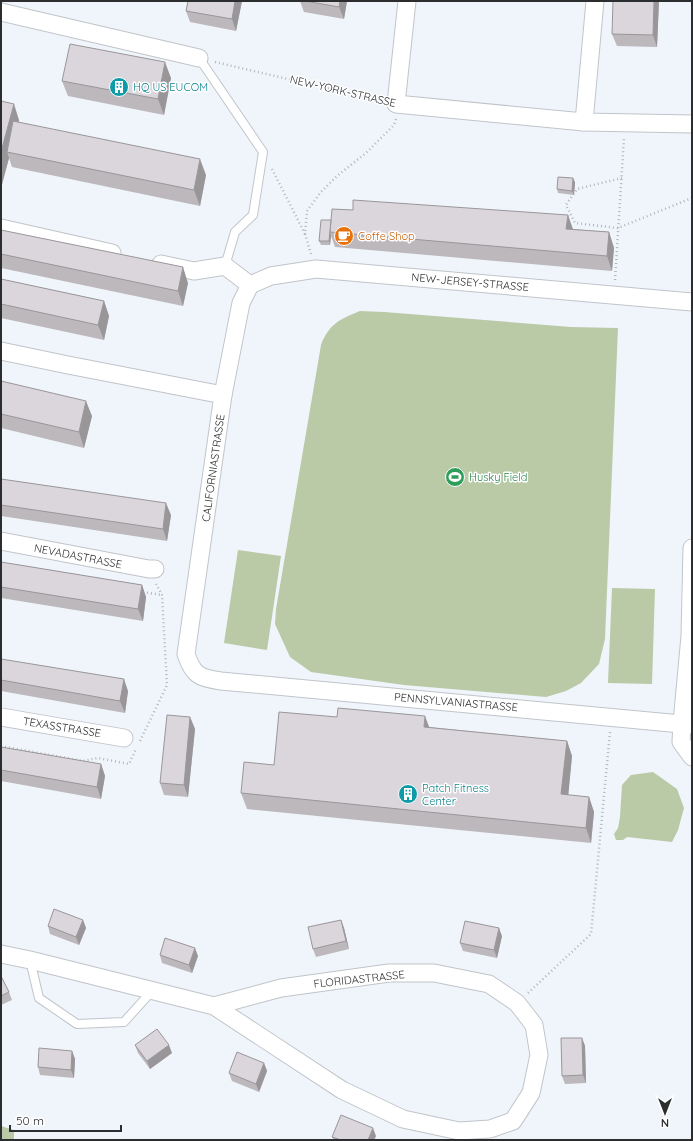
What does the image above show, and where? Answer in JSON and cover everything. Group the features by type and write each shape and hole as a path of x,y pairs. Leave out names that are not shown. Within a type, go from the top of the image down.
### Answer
{"street":[{"path":"399,104 407,1"},
{"path":"584,122 595,1"},
{"path":"1,12 199,58"},
{"name":"NEW-YORK-STRASSE","path":"399,104 584,122 692,124"},
{"path":"1,228 124,256"},
{"path":"148,261 194,271 225,266 250,285"},
{"name":"NEW-JERSEY-STRASSE","path":"250,285 272,276 316,269 692,302"},
{"name":"CALIFORNIASTRASSE","path":"186,654 223,395 241,303 250,285"},
{"path":"1,351 223,395"},
{"name":"NEVADASTRASSE","path":"1,541 152,569"},
{"path":"692,548 691,635 687,724 681,742 692,757"},
{"name":"PENNSYLVANIASTRASSE","path":"186,654 190,667 198,675 210,680 687,724"},
{"name":"TEXASSTRASSE","path":"1,717 124,738"},
{"name":"FLORIDASTRASSE","path":"1,954 214,1006 342,1090 403,1119 459,1131 490,1129 513,1121 531,1093 539,1055 534,1025 517,1003 489,984 434,973 397,973 281,988 214,1006"}],"lane":[{"path":"199,58 264,152 253,215 235,232 225,266"},
{"path":"30,960 39,998 77,1024 124,1022 152,991"}],"path":[{"name":"NEW-YORK-STRASSE","path":"199,58 399,104"},
{"path":"305,234 307,211 321,192 337,176 366,153 394,125 399,104"},
{"path":"614,295 625,123"},
{"path":"264,152 305,234 316,269"},
{"path":"622,178 577,190 566,206 575,224 618,228 692,198"},
{"path":"152,569 162,595 168,685"},
{"path":"140,592 162,595"},
{"path":"517,1003 591,934 611,717"}],"green space":[{"name":"Husky Field","path":"360,311 571,327 618,328 605,639 599,664 581,683 566,691 546,697 404,685 311,672 290,657 275,624 276,609 321,345 328,332 336,323"},
{"path":"238,550 281,556 267,650 224,643"},
{"path":"612,588 655,589 652,684 608,683"},
{"path":"653,772 677,789 684,808 678,830 672,842 627,837 623,840 616,840 614,834 618,828 620,817 622,785 631,775"},
{"path":"1,1126 14,1130 14,1140 1,1140"}],"building":[{"path":"188,1 235,1 232,19 186,11"},
{"path":"305,1 340,1 339,7"},
{"path":"613,1 654,1 653,35 612,34"},
{"path":"70,44 165,62 158,99 62,81"},
{"path":"1,101 14,104 1,152"},
{"path":"13,121 200,159 194,190 7,152"},
{"path":"558,177 573,178 572,191 557,189"},
{"path":"353,200 568,215 566,229 609,232 607,256 330,232 332,209 353,210"},
{"path":"321,220 331,220 329,241 319,241"},
{"path":"1,230 183,267 178,291 1,254"},
{"path":"1,279 104,301 98,325 1,304"},
{"path":"1,381 86,401 79,432 1,414"},
{"path":"1,479 166,503 163,529 1,505"},
{"path":"1,562 142,585 138,609 1,587"},
{"path":"1,659 124,679 120,701 1,680"},
{"name":"Patch Fitness Center","path":"338,708 425,716 424,727 567,741 561,794 589,797 586,828 241,793 244,762 274,765 279,712 337,717"},
{"path":"167,715 190,717 184,785 160,783"},
{"path":"1,747 101,764 97,787 1,770"},
{"path":"54,909 83,920 76,937 48,926"},
{"path":"341,920 346,941 313,949 308,927"},
{"path":"465,921 499,928 494,950 460,943"},
{"path":"165,938 195,948 189,965 160,955"},
{"path":"1,976 9,992 1,996"},
{"path":"157,1029 169,1045 147,1061 135,1045"},
{"path":"561,1038 582,1038 583,1075 562,1076"},
{"path":"39,1048 72,1051 71,1070 38,1067"},
{"path":"237,1052 264,1063 256,1084 229,1073"},
{"path":"341,1115 373,1128 368,1140 341,1140 332,1137"}],"place":[{"name":"HQ US EUCOM","path":"119,87"},
{"name":"Coffe Shop","path":"344,236"},
{"name":"Husky Field","path":"455,477"},
{"name":"Patch Fitness Center","path":"408,794"}]}
